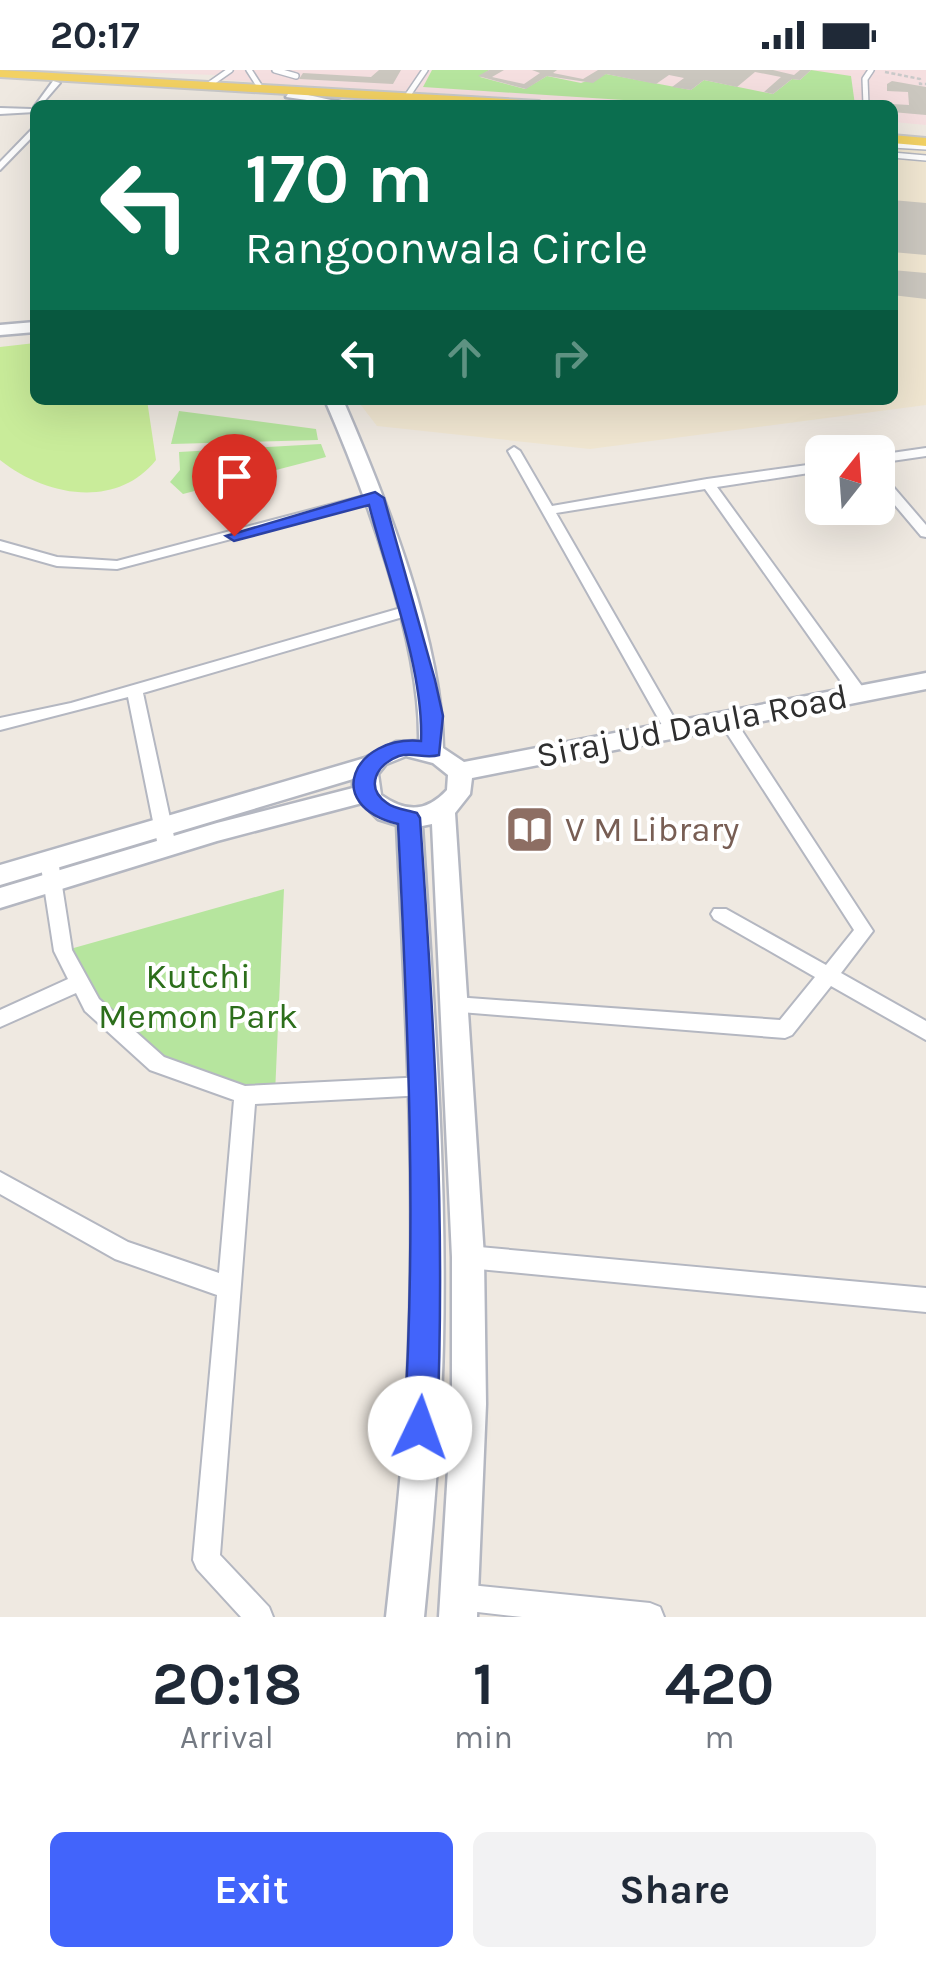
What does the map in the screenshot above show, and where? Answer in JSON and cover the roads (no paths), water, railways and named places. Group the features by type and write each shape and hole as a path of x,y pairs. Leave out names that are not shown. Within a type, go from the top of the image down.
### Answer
{"main road":[{"path":"0,77 210,84 474,100"},
{"path":"59,79 365,100"},
{"path":"290,95 313,100"},
{"path":"898,132 926,134"},
{"path":"898,142 926,144"},
{"path":"0,330 30,327"},
{"path":"336,405 375,498 408,611 432,716 431,750"},
{"name":"Siraj Ud Daula Road","path":"458,772 926,681"},
{"path":"404,748 431,750 448,759 458,772 458,792 443,809 409,818 381,812 364,794 363,779 370,765 378,757 404,748"},
{"path":"0,874 52,869 164,836 370,765"},
{"path":"164,836 364,794"},
{"path":"443,809 468,1257 470,1404 459,1607"},
{"path":"405,1617 416,1508 427,1310 425,1086 409,818"},
{"path":"0,898 52,869"}],"street":[{"path":"42,100 59,79"},
{"path":"0,111 30,109"},
{"path":"0,167 30,134"},
{"path":"514,451 673,730"},
{"path":"895,457 926,452"},
{"path":"549,510 805,469"},
{"path":"707,483 858,693"},
{"path":"895,497 926,533"},
{"path":"0,545 30,558 82,566 117,565 375,498"},
{"path":"0,724 408,611"},
{"path":"134,690 164,836"},
{"path":"455,1005 785,1029 864,930 727,721"},
{"path":"52,869 60,944 92,1005 157,1064 244,1095 425,1086"},
{"path":"720,914 926,1031"},
{"path":"0,1019 80,982"},
{"path":"244,1095 206,1560 259,1617"},
{"path":"0,1182 123,1251 230,1288"},
{"path":"468,1257 926,1300"},
{"path":"459,1607 650,1617"}],"lane":[{"path":"210,84 230,70"},
{"path":"249,70 260,87"},
{"path":"275,70 278,74 296,76"},
{"path":"408,95 425,70"},
{"path":"853,70 865,79"},
{"path":"866,100 865,79 871,70"},
{"path":"898,156 926,158"}],"place":[{"name":"V M Library","path":"530,829"}],"park label":[{"name":"Kutchi Memon Park","path":"198,996"}]}
